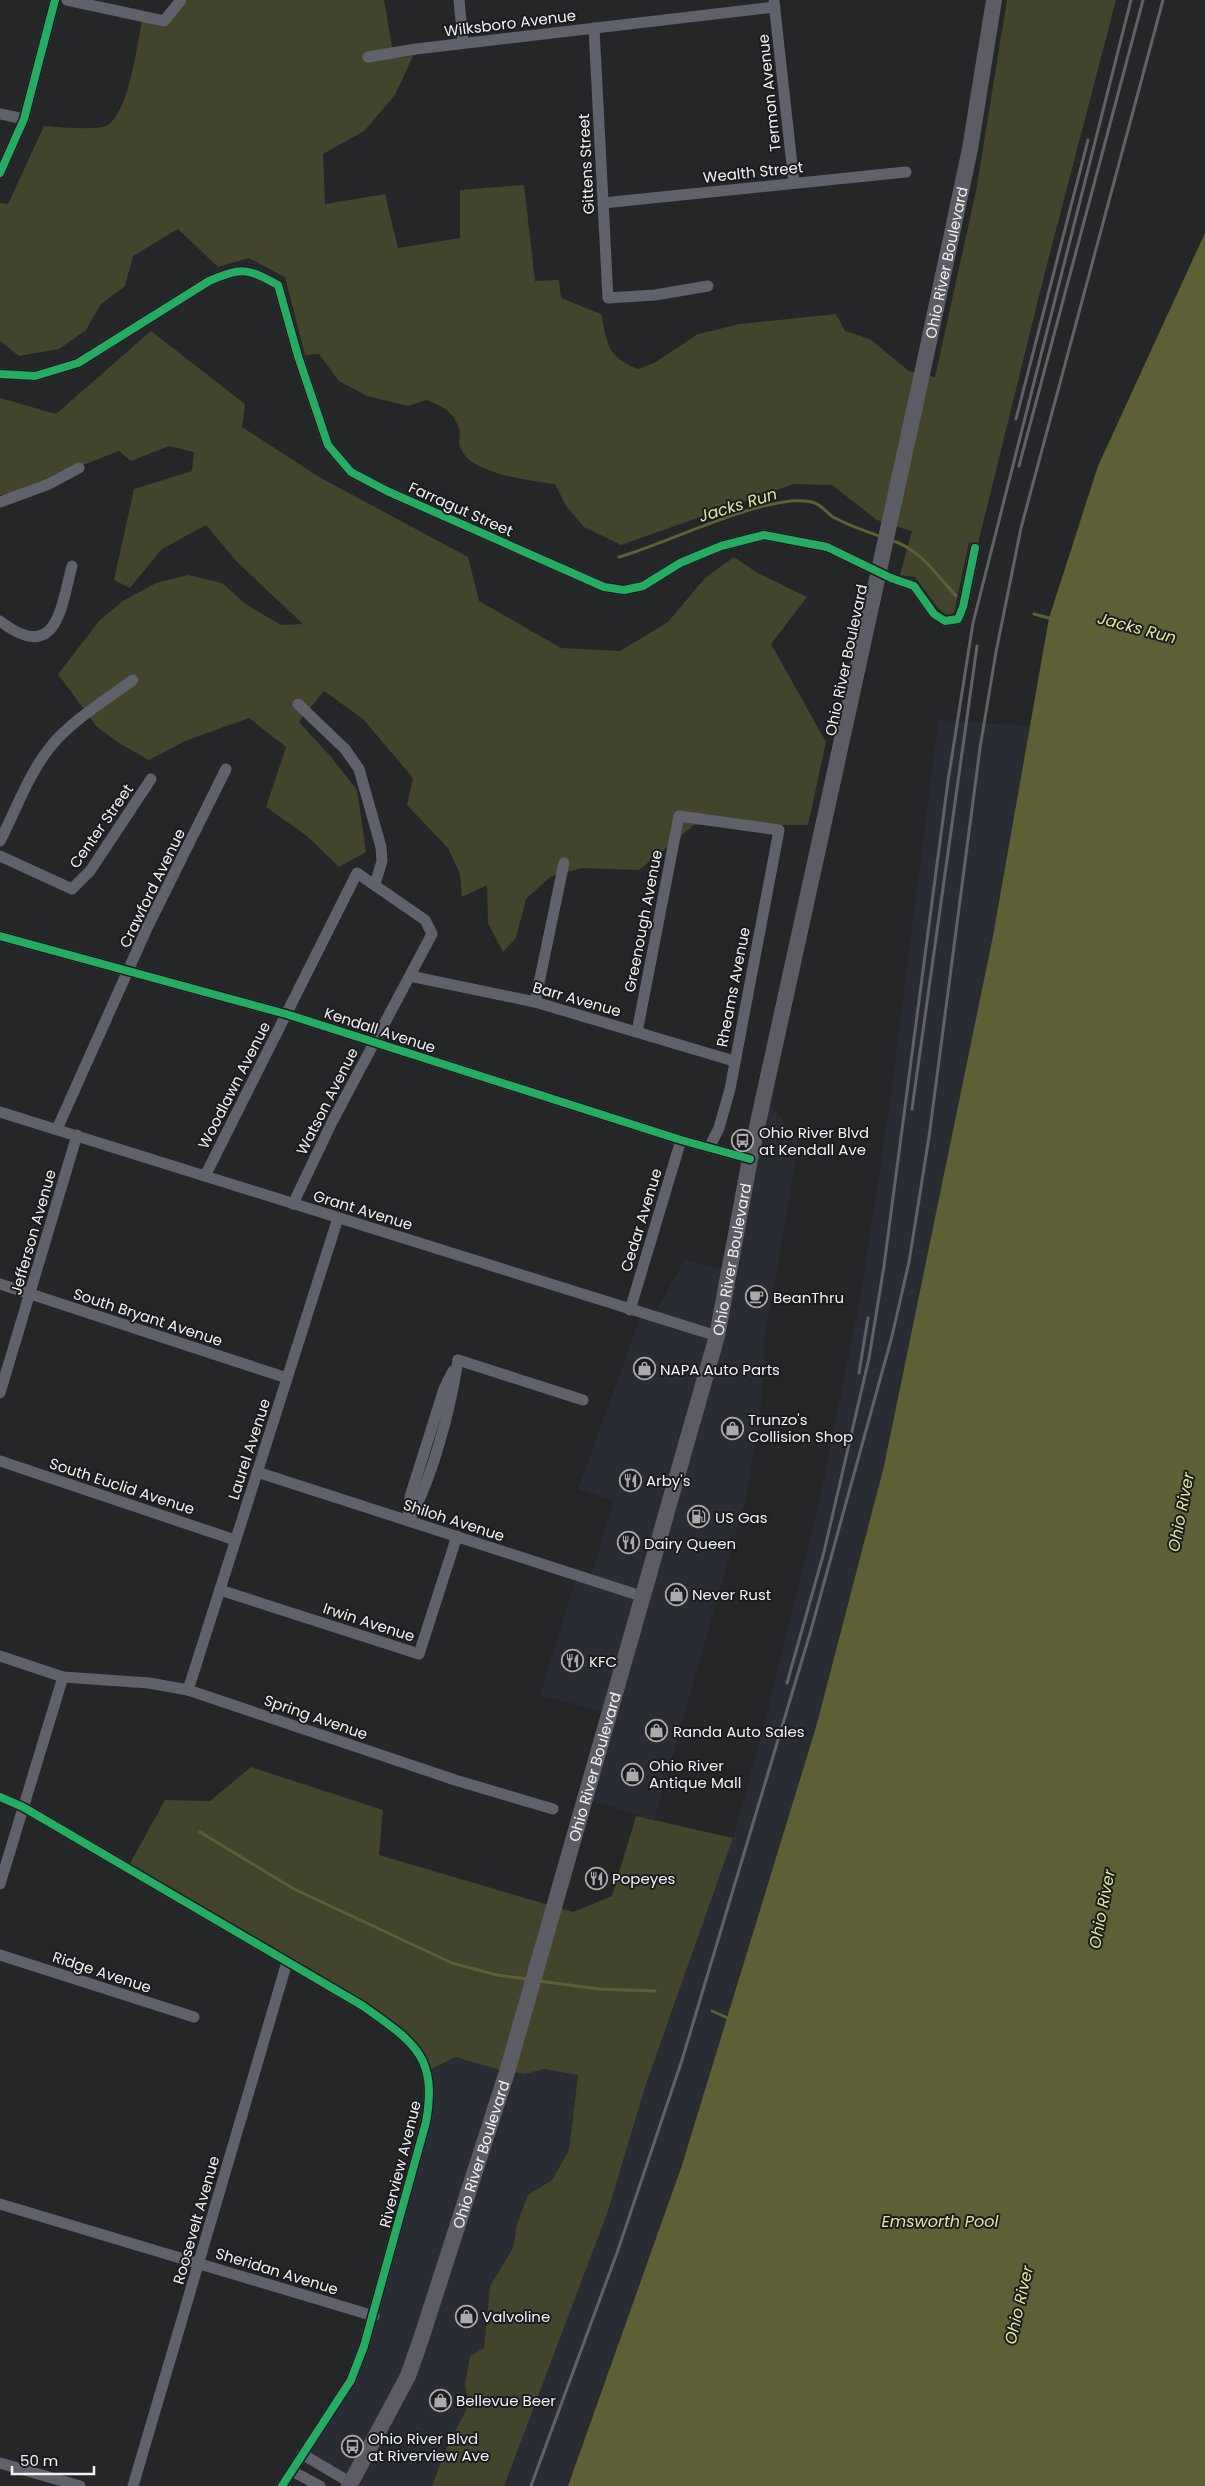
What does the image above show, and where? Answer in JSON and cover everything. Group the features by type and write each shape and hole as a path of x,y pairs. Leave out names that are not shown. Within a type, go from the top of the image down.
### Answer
{"highway":[{"name":"Ohio River Boulevard","path":"350,2484 408,2376 422,2339 507,2072 563,1881 716,1336 750,1159 970,148 994,0"}],"street":[{"path":"0,173 24,119 55,0"},
{"path":"68,0 164,21 181,0"},
{"path":"459,0 463,43"},
{"name":"Wilksboro Avenue","path":"368,57 463,43 774,4"},
{"name":"Termon Avenue","path":"774,4 794,183"},
{"name":"Gittens Street","path":"594,28 608,298 655,295 708,286"},
{"path":"0,114 24,119"},
{"name":"Wealth Street","path":"603,202 906,172"},
{"name":"Farragut Street","path":"0,374 35,376 78,363 210,281 225,274 251,270 278,285 298,356 328,445 351,472 387,491 604,587 624,590 643,586 680,564 721,546 764,535 827,547 891,578 914,586 934,614 944,621 958,619 963,608 976,548"},
{"path":"0,502 49,484 79,468"},
{"path":"0,622 16,632 27,636 45,635 50,632 56,624 72,566"},
{"path":"0,841 32,776 52,746 69,729 133,680"},
{"path":"298,704 345,749 359,770 381,847 382,861 375,884"},
{"name":"Crawford Avenue","path":"57,1129 129,971 226,769"},
{"name":"Center Street","path":"0,856 72,889 90,871 152,779"},
{"name":"Greenough Avenue","path":"637,1032 679,816 779,830"},
{"name":"Rheams Avenue","path":"709,1148 720,1128 730,1089 779,830"},
{"path":"535,1002 564,863"},
{"name":"Woodlawn Avenue","path":"204,1176 357,873 375,884"},
{"name":"Watson Avenue","path":"293,1204 332,1122 432,934 425,920 375,884"},
{"name":"Kendall Avenue","path":"0,936 286,1014 681,1140 750,1159"},
{"name":"Barr Avenue","path":"410,976 535,1002 734,1061"},
{"name":"Grant Avenue","path":"0,1112 716,1336"},
{"name":"Jefferson Avenue","path":"0,1394 76,1136"},
{"name":"Cedar Avenue","path":"630,1310 681,1140"},
{"name":"Laurel Avenue","path":"188,1690 338,1218"},
{"name":"South Bryant Avenue","path":"0,1284 287,1378"},
{"path":"408,1521 410,1497 444,1390 458,1360 583,1400"},
{"name":"South Euclid Avenue","path":"0,1461 235,1540"},
{"name":"Shiloh Avenue","path":"257,1472 642,1596"},
{"name":"Irwin Avenue","path":"220,1590 419,1654 457,1536"},
{"name":"Spring Avenue","path":"0,1656 64,1677 149,1683 188,1690 455,1780 553,1809"},
{"path":"0,1884 22,1806 64,1677"},
{"name":"Riverview Avenue","path":"0,1797 22,1806 363,2006 406,2038 420,2052 428,2071 431,2097 426,2122 374,2316 351,2380 282,2486"},
{"name":"Ridge Avenue","path":"0,1955 194,2017"},
{"name":"Roosevelt Avenue","path":"133,2486 287,1962"},
{"name":"Sheridan Avenue","path":"0,2204 374,2316"},
{"path":"302,2454 350,2484"},
{"path":"0,2463 80,2486"},
{"path":"292,2471 320,2486"}],"shaded area":[{"path":"187,0 384,0 394,58 413,56 395,95 364,131 323,154 325,204 385,194 398,248 460,238 460,190 524,185 535,281 559,280 561,298 601,314 610,348 614,354 628,364 638,369 654,363 698,334 740,324 836,314 845,331 870,339 909,371 935,377 976,191 1007,0 1116,0 1044,276 978,543 969,542 954,613 946,615 938,608 915,577 900,575 912,531 877,520 832,485 794,484 621,545 584,527 566,506 555,484 506,475 480,467 471,461 464,454 460,446 460,433 457,423 450,413 442,407 426,400 408,406 367,396 339,381 319,354 305,355 285,277 249,258 218,267 178,229 133,256 125,286 100,305 86,330 59,349 19,356 0,341 0,203 8,204 44,126 97,128 112,122 119,112 130,81 142,21 164,27"},
{"path":"151,331 245,404 242,427 319,477 468,557 479,601 561,648 620,651 668,622 705,578 734,557 756,572 807,597 771,644 826,742 808,825 694,825 639,870 581,868 550,877 526,899 516,938 503,952 488,923 487,885 462,897 460,874 448,848 407,805 413,778 363,719 324,691 299,722 331,757 357,790 366,852 339,867 307,836 266,807 286,747 249,718 185,741 149,760 119,743 96,726 58,674 100,620 123,601 156,583 188,575 222,583 247,605 281,625 303,624 237,562 206,525 162,549 130,588 114,580 134,489 192,471 194,452 169,446 131,461 119,451 4,496 0,495 0,398 56,414"},
{"path":"938,720 1030,726 993,936 884,1466 816,1727 682,2165 568,2486 504,2486 607,2214 645,2087 733,1838 767,1714 821,1494 860,1300 891,1095"},
{"path":"764,1096 799,1142 764,1343 765,1368 760,1418 745,1502 654,1820 585,1799 609,1713 540,1695 577,1575 590,1579 614,1501 578,1489 642,1313 653,1317 684,1260 729,1270"},
{"path":"251,1767 383,1810 379,1855 573,1912 612,1896 636,1816 733,1838 645,2087 607,2214 504,2486 432,2486 446,2449 469,2404 465,2385 470,2356 484,2348 490,2286 513,2248 517,2224 528,2195 552,2180 569,2150 578,2075 544,2069 525,2074 507,2072 455,2057 427,2071 406,2037 127,1869 165,1800 210,1801"},
{"path":"455,2057 507,2072 526,2074 544,2069 578,2075 569,2150 552,2180 540,2186 517,2224 513,2248 490,2286 484,2348 470,2356 465,2385 469,2404 446,2449 432,2486 349,2486 302,2454 351,2380 426,2122 427,2071"}],"water":[{"name":"Emsworth Pool","path":"1205,233 1205,2486 568,2486 682,2165 816,1727 884,1466 993,936 1049,618 1098,466"}],"waterway":[{"name":"Jacks Run","path":"619,557 718,520 773,504 796,501 815,503 833,517 882,537"},
{"name":"Jacks Run","path":"891,540 911,549 956,596"},
{"name":"Jacks Run","path":"1034,614 1053,619"},
{"path":"200,1832 294,1889 452,1963 497,1975 527,1979"},
{"path":"539,1981 599,1989 655,1991"},
{"path":"712,2011 728,2018"}],"railway":[{"path":"787,1683 824,1552 869,1358 884,1266 948,781 973,623 1131,0"},
{"path":"1019,466 1143,0"},
{"path":"531,2486 618,2250 682,2060 811,1630 892,1336 909,1262 929,1137 980,748 996,652 1021,528 1163,0"},
{"path":"1016,419 1088,140"},
{"path":"912,1109 977,646"},
{"path":"859,1373 868,1318"}],"cycle path":[{"path":"0,173 24,119 55,0"},
{"path":"0,374 35,376 78,363 209,281 229,273 244,271 259,275 278,285 298,356 328,445 351,472 387,491 604,587 624,590 643,586 680,563 721,546 764,535 827,547 891,578 914,586 934,614 945,621 958,619 963,607 975,548"},
{"path":"0,936 286,1014 681,1140 750,1159"},
{"path":"0,1797 23,1807 363,2006 408,2041 418,2052 425,2065 429,2099 426,2122 364,2346 351,2380 282,2486"}],"place":[{"name":"Ohio River Blvd at Kendall Ave","path":"743,1141"},
{"name":"BeanThru","path":"757,1297"},
{"name":"NAPA Auto Parts","path":"644,1369"},
{"name":"Trunzo's Collision Shop","path":"732,1428"},
{"name":"Arby's","path":"630,1480"},
{"name":"US Gas","path":"699,1517"},
{"name":"Dairy Queen","path":"628,1543"},
{"name":"Never Rust","path":"676,1594"},
{"name":"KFC","path":"573,1661"},
{"name":"Randa Auto Sales","path":"657,1731"},
{"name":"Ohio River Antique Mall","path":"633,1774"},
{"name":"Popeyes","path":"596,1878"},
{"name":"Valvoline","path":"466,2316"},
{"name":"Bellevue Beer","path":"440,2400"},
{"name":"Ohio River Blvd at Riverview Ave","path":"352,2447"}],"water label":[{"name":"Ohio River","path":"1181,1512"},
{"name":"Ohio River","path":"1102,1909"},
{"name":"Ohio River","path":"1019,2305"}]}
